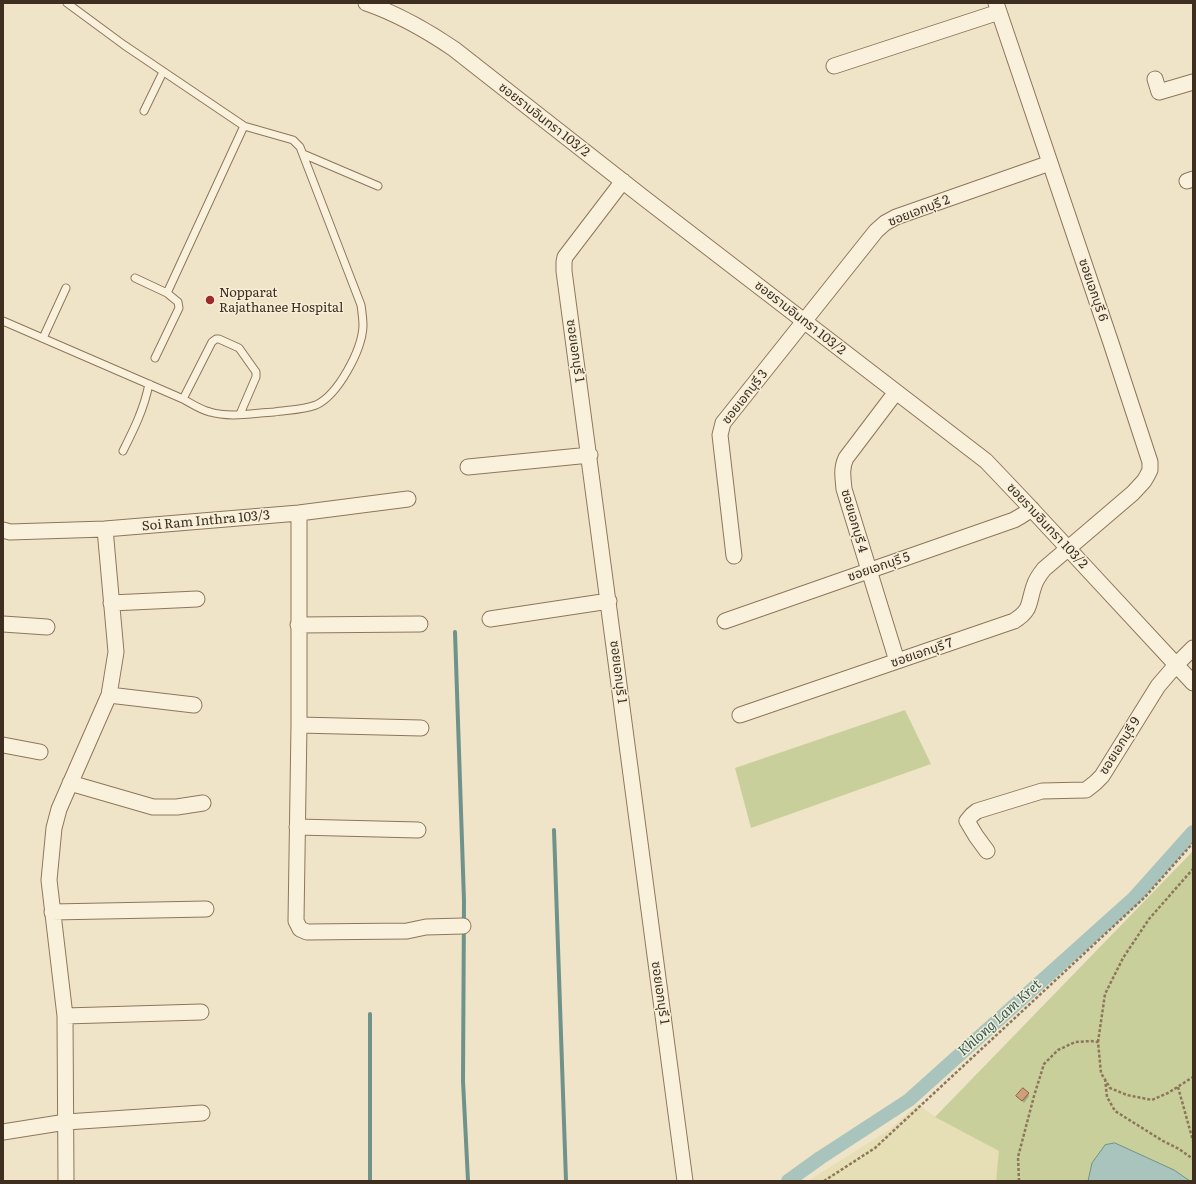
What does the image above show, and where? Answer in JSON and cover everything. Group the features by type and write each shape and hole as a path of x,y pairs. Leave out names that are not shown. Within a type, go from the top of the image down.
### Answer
{"street":[{"name":"ซอยรามอินทรา 103/2","path":"366,3 405,19 427,31 454,49 986,461 1193,683"},
{"path":"834,66 997,8"},
{"name":"ซอยเอกบุรี 6","path":"997,8 1109,336 1150,462 1150,470 1144,481 1122,503 1069,549"},
{"path":"1154,79 1159,92 1193,82"},
{"name":"ซอยเอกบุรี 2","path":"805,322 876,231 885,223 896,217 1050,163"},
{"name":"ซอยเอกบุรี 1","path":"623,181 565,257 564,262 685,1181"},
{"name":"ซอยเอกบุรี 3","path":"734,556 720,435 721,428 723,423 805,322"},
{"name":"ซอยเอกบุรี 4","path":"896,392 846,458 843,464 842,474 844,489 897,662"},
{"path":"468,467 590,455"},
{"name":"Soi Ram Inthra 103/3","path":"3,530 10,532 105,529 299,513 408,498"},
{"name":"ซอยเอกบุรี 5","path":"725,621 1014,520 1032,509"},
{"path":"299,513 299,725 296,921 300,929 307,932 407,931 426,927 463,926"},
{"path":"66,1181 65,1016 49,880 54,828 59,810 109,695 116,652 105,529"},
{"name":"ซอยเอกบุรี 7","path":"740,715 1014,621 1026,612 1030,604 1037,577 1044,569 1069,549"},
{"path":"111,602 197,599"},
{"path":"490,619 609,601"},
{"path":"3,624 47,627"},
{"path":"298,625 420,624"},
{"path":"1176,665 1193,648"},
{"name":"ซอยเอกบุรี 9","path":"987,851 976,836 968,821 972,815 977,811 1042,791 1086,790 1102,776 1158,686 1176,665"},
{"path":"109,695 194,705"},
{"path":"299,725 421,728"},
{"path":"3,745 40,752"},
{"path":"70,784 153,807 177,807 203,803"},
{"path":"297,827 418,830"},
{"path":"52,912 206,909"},
{"path":"65,1016 201,1012"},
{"path":"3,1132 66,1122 202,1113"}],"lane":[{"path":"3,321 210,412 224,415 289,410 317,404 327,397 344,377 360,340 363,327 361,305 300,147 293,140 244,126 124,45 67,3"},
{"path":"144,111 163,72"},
{"path":"167,292 244,126"},
{"path":"303,154 378,186"},
{"path":"135,278 167,292 178,302 179,308 156,358"},
{"path":"43,338 66,288"},
{"path":"183,399 212,342 219,339 239,348 256,372 256,378 240,414"},
{"path":"123,451 138,422 146,402 149,384"}],"path":[{"path":"824,1181 876,1148 1145,897 1193,843"},
{"path":"1193,869 1149,919 1123,958 1105,994 1098,1042 1101,1073 1104,1079 1110,1088 1127,1095 1152,1100 1168,1093 1193,1077"},
{"path":"1019,1181 1018,1157 1044,1064 1058,1050 1075,1042 1098,1042"},
{"path":"1104,1079 1107,1097 1115,1111 1193,1159"},
{"path":"1178,1087 1193,1141"}],"shaded area":[{"path":"918,1104 935,1117 1000,1151 996,1181 808,1181 889,1130"}],"green space":[{"path":"905,710 931,764 751,828 735,768"},
{"path":"1193,851 1193,1181 996,1181 999,1151 935,1117"}],"water":[{"path":"1115,1143 1174,1170 1190,1181 1088,1181 1092,1163 1105,1145"}],"building":[{"path":"1023,1088 1029,1093 1022,1101 1016,1096"}],"waterway":[{"path":"455,632 464,901 463,1081 468,1181"},
{"path":"554,830 566,1181"},
{"name":"Khlong Lam Kret","path":"788,1181 820,1158 909,1100 1134,898 1193,832"},
{"path":"370,1014 370,1181"}],"place":[{"name":"Nopparat Rajathanee Hospital","path":"210,300"}]}
